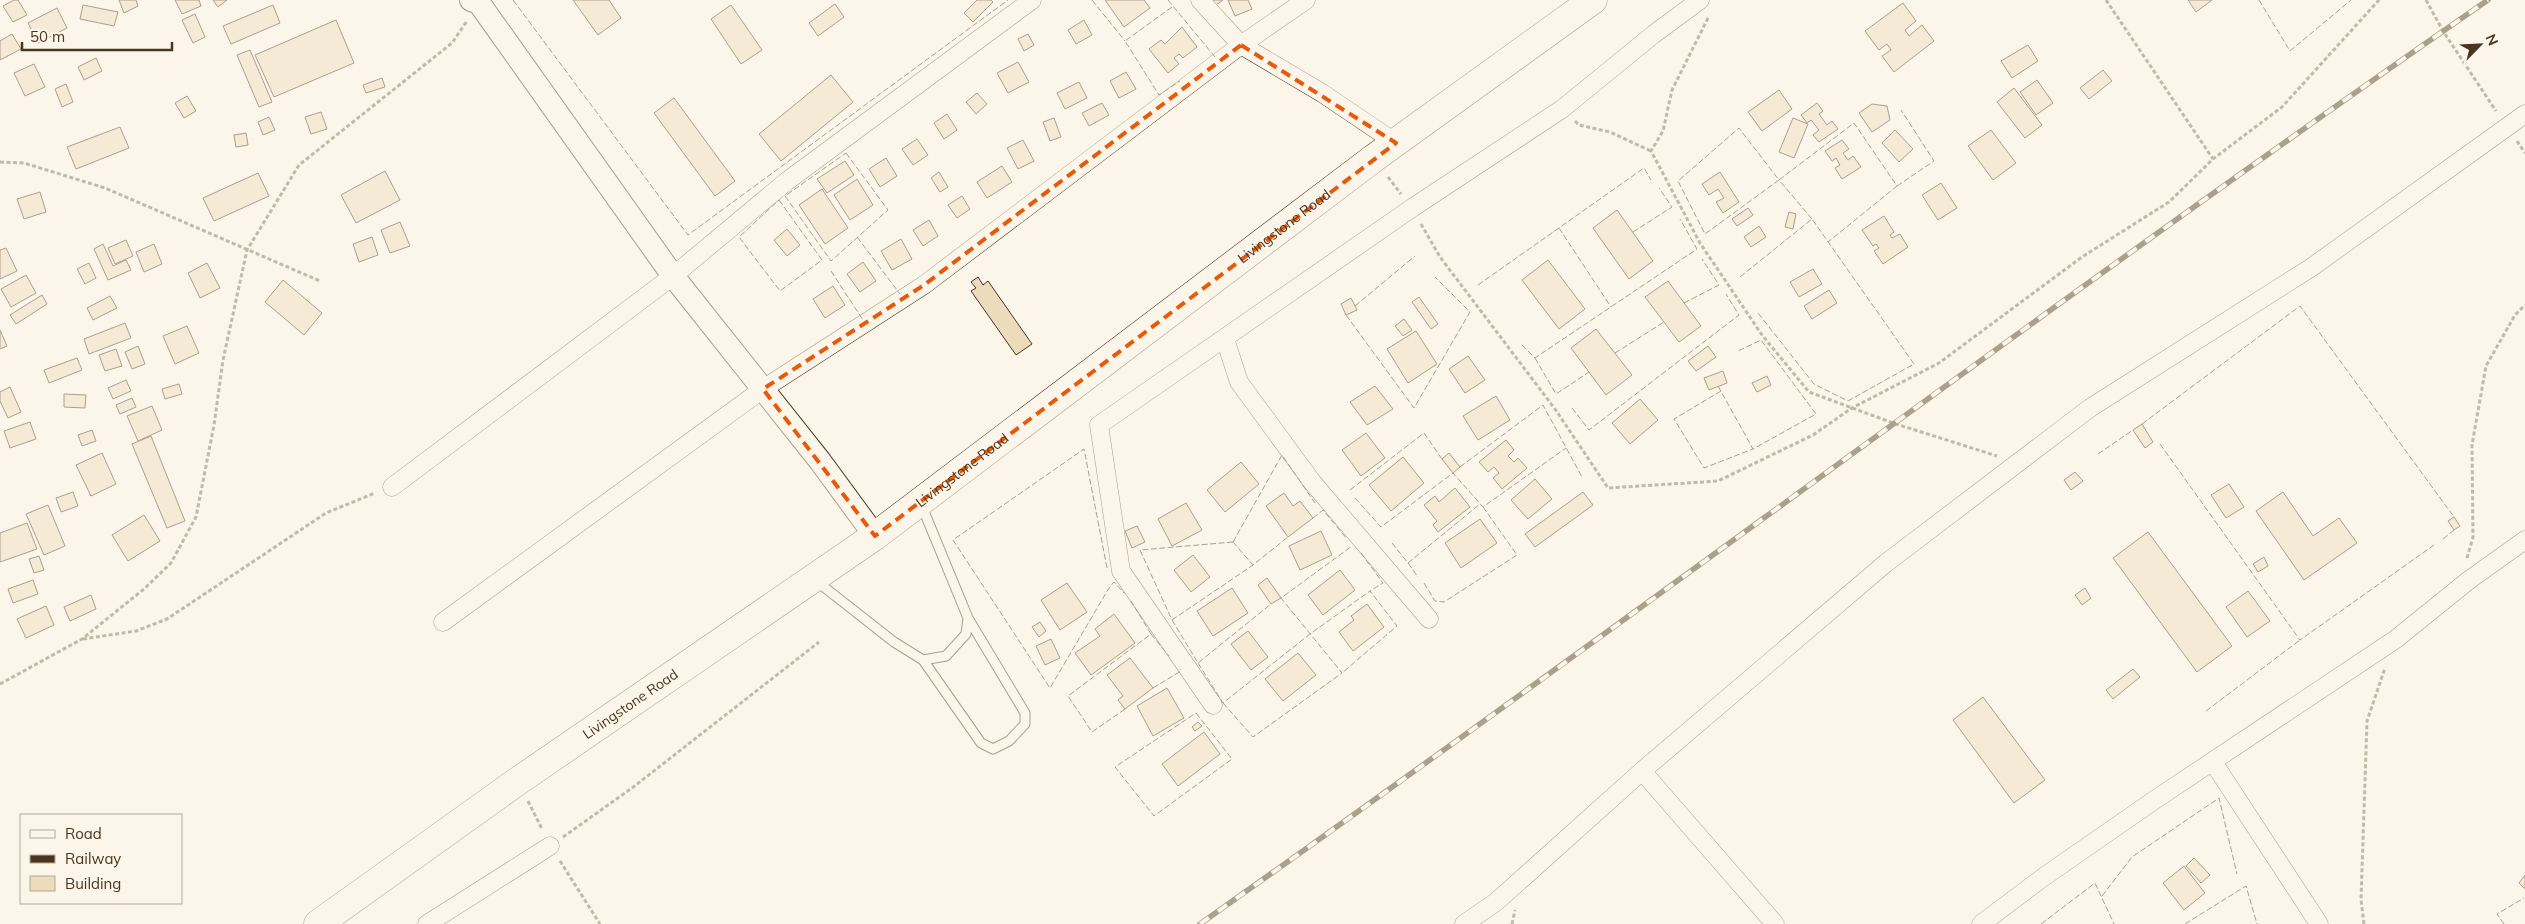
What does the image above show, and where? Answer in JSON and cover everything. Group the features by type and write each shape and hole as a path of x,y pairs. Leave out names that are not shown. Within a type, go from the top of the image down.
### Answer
{"highway":[{"name":"Livingstone Road","path":"318,924 518,781 875,536 1385,150 1593,0"}],"street":[{"path":"392,487 673,276 787,181 1032,0"},
{"path":"1200,0 1241,45 1322,93 1385,150"},
{"path":"443,622 763,389 924,285 1241,45 1306,0"},
{"path":"478,1 673,276 763,389 875,536"},
{"path":"1213,705 1121,571 1099,425 1412,208 1562,109 1654,34 1705,7"},
{"path":"1464,924 1496,902 1642,771 1886,563 2090,408 2312,268 2525,114"},
{"path":"1225,338 1239,382 1313,483 1429,619"},
{"path":"1981,924 2061,865 2396,639 2470,580 2525,540"},
{"path":"2213,762 2319,924"},
{"path":"1642,771 1775,924"},
{"path":"427,924 550,846"}],"lane":[{"path":"814,578 894,642 923,660 981,743 993,749 1009,741 1025,724 1025,713 968,618 920,502"},
{"path":"923,660 946,656 966,634 968,618"}],"path":[{"path":"2106,0 2213,160"},
{"path":"1385,150 1412,208 1440,257 1554,409 1608,488 1718,481 1813,434 1852,408 1939,363 2082,257 2169,202 2213,160 2282,108 2379,0"},
{"path":"2426,0 2443,31 2525,153"},
{"path":"0,684 82,639 144,589 171,563 196,517 214,425 223,360 247,250 300,165 452,43 478,1"},
{"path":"1651,151 1663,131 1672,90 1705,7"},
{"path":"1562,109 1579,125 1610,132 1651,151 1700,243 1762,335 1808,392 1893,423 2020,462"},
{"path":"0,162 24,163 105,188 320,281"},
{"path":"2470,580 2466,562 2474,537 2472,445 2486,366 2516,315 2525,305"},
{"path":"82,639 136,631 167,619 326,513 392,487"},
{"path":"2364,924 2361,900 2367,721 2396,639"},
{"path":"550,846 632,788 819,642"}],"highlighted area":[{"path":"1241,45 1396,143 1374,158 875,536 763,389 924,285"}],"building":[{"path":"18,0 27,15 13,22 3,6"},
{"path":"119,0 136,0 138,6 124,13"},
{"path":"175,0 199,0 201,6 182,14"},
{"path":"213,0 227,0 218,7"},
{"path":"573,0 609,0 621,18 598,35"},
{"path":"977,0 991,0 993,2 973,22 964,13"},
{"path":"1105,0 1144,0 1150,8 1124,27"},
{"path":"1212,0 1223,0 1216,5"},
{"path":"1228,0 1248,0 1252,9 1235,16"},
{"path":"2188,0 2212,0 2196,12"},
{"path":"1903,3 1916,21 1905,30 1909,36 1922,25 1934,41 1894,72 1882,56 1891,50 1887,44 1879,50 1865,31"},
{"path":"835,4 844,17 818,36 809,23"},
{"path":"83,5 118,12 114,26 80,19"},
{"path":"273,5 280,23 231,44 223,26"},
{"path":"731,5 762,50 741,64 711,19"},
{"path":"57,8 67,28 38,43 28,23"},
{"path":"195,14 205,37 193,43 182,20"},
{"path":"336,20 354,63 274,97 255,55"},
{"path":"1084,20 1092,35 1076,44 1068,30"},
{"path":"1182,27 1197,47 1183,58 1179,54 1174,58 1179,64 1168,73 1149,49 1161,40 1165,44"},
{"path":"12,34 21,49 0,60 0,41"},
{"path":"1028,34 1034,45 1024,51 1018,39"},
{"path":"2028,45 2038,61 2012,78 2001,61"},
{"path":"250,50 272,102 259,107 237,55"},
{"path":"96,58 102,71 84,80 78,67"},
{"path":"1018,62 1029,82 1008,93 997,73"},
{"path":"34,64 45,87 25,96 14,73"},
{"path":"2103,70 2112,81 2089,99 2080,88"},
{"path":"1126,72 1136,89 1119,98 1110,81"},
{"path":"831,75 853,102 781,161 759,134"},
{"path":"382,78 385,87 366,93 363,85"},
{"path":"2037,80 2053,103 2036,115 2020,92"},
{"path":"1079,82 1087,98 1065,109 1057,93"},
{"path":"66,84 73,102 62,107 55,89"},
{"path":"2014,88 2042,125 2025,138 1997,102"},
{"path":"1779,90 1792,109 1762,131 1748,112"},
{"path":"977,93 987,104 976,114 966,102"},
{"path":"187,96 196,111 184,118 175,103"},
{"path":"674,98 735,181 715,196 654,113"},
{"path":"1102,103 1109,115 1089,126 1082,113"},
{"path":"1817,103 1823,111 1819,114 1827,125 1832,121 1838,129 1819,142 1813,135 1819,130 1811,120 1807,123 1801,115"},
{"path":"1872,104 1887,106 1890,120 1872,132 1859,113"},
{"path":"321,112 327,129 311,134 305,117"},
{"path":"947,114 957,130 944,139 934,123"},
{"path":"269,117 275,130 263,135 258,122"},
{"path":"1054,118 1061,137 1050,141 1043,122"},
{"path":"1793,118 1808,124 1794,158 1779,152"},
{"path":"120,127 129,148 76,169 67,147"},
{"path":"1895,130 1913,149 1899,162 1882,143"},
{"path":"1991,130 2016,163 1993,180 1968,146"},
{"path":"246,133 248,145 236,147 234,135"},
{"path":"917,139 928,155 913,165 902,149"},
{"path":"1023,140 1034,161 1018,169 1007,148"},
{"path":"1842,140 1849,149 1843,153 1848,160 1853,156 1861,167 1842,179 1835,168 1840,165 1836,158 1832,161 1825,151"},
{"path":"886,158 897,176 880,187 869,169"},
{"path":"845,161 854,175 827,193 817,179"},
{"path":"1002,166 1012,182 987,198 977,182"},
{"path":"385,171 400,200 356,223 341,195"},
{"path":"939,172 948,187 940,192 931,178"},
{"path":"1720,172 1739,202 1723,213 1716,202 1724,198 1718,189 1709,195 1702,184"},
{"path":"258,173 269,196 214,221 203,198"},
{"path":"857,179 873,205 850,220 834,195"},
{"path":"1941,183 1957,208 1938,220 1922,195"},
{"path":"822,189 848,228 825,244 799,205"},
{"path":"40,192 46,212 24,219 17,199"},
{"path":"962,196 970,209 957,218 948,205"},
{"path":"1748,208 1753,215 1737,226 1732,219"},
{"path":"1617,210 1653,261 1629,279 1593,228"},
{"path":"1789,212 1796,214 1793,229 1785,227"},
{"path":"1884,216 1894,232 1890,235 1892,238 1900,234 1908,247 1883,264 1874,251 1879,248 1876,244 1873,246 1862,230"},
{"path":"929,220 938,236 923,246 913,230"},
{"path":"400,222 410,246 390,253 381,230"},
{"path":"1759,226 1766,237 1751,247 1744,237"},
{"path":"787,229 800,245 787,256 774,240"},
{"path":"372,237 378,255 359,262 353,244"},
{"path":"901,239 912,259 892,270 881,251"},
{"path":"126,240 133,256 115,264 108,248"},
{"path":"103,244 113,266 126,260 131,270 108,280 94,249"},
{"path":"154,244 162,264 144,272 136,252"},
{"path":"6,248 17,271 0,279 0,250"},
{"path":"1548,260 1585,309 1559,329 1522,280"},
{"path":"863,262 876,281 860,292 847,274"},
{"path":"89,263 96,278 85,284 77,269"},
{"path":"207,263 220,288 200,298 188,273"},
{"path":"1813,269 1822,284 1799,297 1790,282"},
{"path":"26,275 36,293 11,307 1,289"},
{"path":"978,277 983,285 988,281 1032,344 1016,355 971,291 976,288 971,282"},
{"path":"283,280 322,313 304,335 265,302"},
{"path":"1668,281 1701,326 1679,342 1645,297"},
{"path":"833,286 845,305 825,318 813,299"},
{"path":"1829,290 1837,303 1812,319 1804,306"},
{"path":"42,295 47,304 16,324 10,315"},
{"path":"110,296 117,308 93,320 87,308"},
{"path":"1419,297 1438,324 1431,329 1412,302"},
{"path":"1351,298 1357,310 1346,315 1341,304"},
{"path":"1404,319 1412,330 1403,336 1395,326"},
{"path":"125,323 131,338 89,354 84,339"},
{"path":"187,326 199,353 175,364 163,336"},
{"path":"1596,329 1632,375 1606,395 1571,348"},
{"path":"0,330 7,346 0,349"},
{"path":"1416,331 1437,364 1408,383 1387,349"},
{"path":"138,346 145,364 132,369 125,352"},
{"path":"1708,346 1716,357 1696,371 1688,361"},
{"path":"116,349 122,366 105,371 99,355"},
{"path":"1468,356 1485,380 1465,393 1449,369"},
{"path":"77,358 82,370 49,383 44,370"},
{"path":"1723,371 1727,383 1709,390 1704,378"},
{"path":"1767,376 1771,385 1757,392 1752,383"},
{"path":"126,380 131,391 113,399 108,388"},
{"path":"179,384 182,394 165,399 162,389"},
{"path":"1375,386 1393,409 1367,425 1350,402"},
{"path":"10,387 21,412 8,418 0,401 0,392"},
{"path":"64,394 86,395 85,408 64,407"},
{"path":"1496,396 1510,420 1478,440 1463,416"},
{"path":"132,398 136,407 120,414 116,405"},
{"path":"1640,399 1658,420 1630,444 1612,423"},
{"path":"152,406 162,430 138,441 127,416"},
{"path":"30,422 36,439 10,448 4,431"},
{"path":"2142,424 2153,442 2145,448 2133,430"},
{"path":"92,430 96,441 82,446 78,435"},
{"path":"1366,433 1385,458 1361,476 1342,450"},
{"path":"151,436 185,521 167,528 132,444"},
{"path":"1506,440 1514,450 1508,456 1514,462 1518,458 1527,468 1502,489 1493,478 1499,473 1494,467 1488,472 1479,462"},
{"path":"102,453 116,484 91,496 76,465"},
{"path":"1449,453 1460,467 1453,473 1442,459"},
{"path":"1403,457 1424,483 1391,511 1369,485"},
{"path":"1241,462 1259,484 1225,512 1207,490"},
{"path":"2075,472 2083,481 2071,490 2064,480"},
{"path":"1535,479 1552,499 1528,519 1511,500"},
{"path":"2229,484 2244,507 2226,518 2211,495"},
{"path":"1455,488 1470,507 1438,532 1433,525 1437,521 1424,505 1435,496 1439,502"},
{"path":"73,492 78,506 61,512 56,498"},
{"path":"1583,492 1593,505 1535,547 1525,534"},
{"path":"2283,492 2313,536 2339,518 2357,543 2304,580 2256,511"},
{"path":"1284,493 1293,506 1300,501 1313,518 1288,537 1266,506"},
{"path":"1186,503 1202,530 1172,546 1158,519"},
{"path":"48,505 65,546 44,555 26,514"},
{"path":"144,515 160,541 128,561 112,535"},
{"path":"2454,517 2460,526 2454,530 2448,521"},
{"path":"1480,519 1497,543 1461,568 1445,543"},
{"path":"27,523 37,549 0,562 0,533"},
{"path":"1137,526 1145,542 1132,548 1125,531"},
{"path":"1321,531 1332,555 1300,570 1289,546"},
{"path":"2148,532 2232,646 2197,672 2113,558"},
{"path":"1193,555 1210,577 1191,592 1174,570"},
{"path":"39,556 44,570 34,573 29,559"},
{"path":"2264,557 2268,566 2258,572 2253,564"},
{"path":"1340,570 1355,590 1323,615 1308,595"},
{"path":"1267,578 1281,598 1271,604 1258,585"},
{"path":"33,580 38,594 13,603 8,589"},
{"path":"1067,583 1087,612 1060,630 1041,600"},
{"path":"1232,588 1248,613 1213,636 1197,611"},
{"path":"2085,588 2091,598 2082,605 2075,595"},
{"path":"2248,591 2270,621 2247,637 2226,607"},
{"path":"91,595 96,609 70,621 64,607"},
{"path":"1367,604 1384,627 1353,651 1339,632 1354,620 1351,616"},
{"path":"46,606 54,625 26,638 17,619"},
{"path":"1114,614 1135,643 1091,675 1075,653 1100,636 1095,629"},
{"path":"1040,622 1046,631 1039,637 1032,627"},
{"path":"1248,631 1268,657 1251,670 1231,644"},
{"path":"1051,639 1060,658 1045,665 1036,646"},
{"path":"1298,653 1316,675 1283,701 1265,679"},
{"path":"1130,658 1153,688 1125,709 1118,700 1123,696 1107,675"},
{"path":"2133,669 2140,677 2113,699 2106,690"},
{"path":"1167,688 1184,718 1153,736 1137,706"},
{"path":"1983,697 2045,780 2014,803 1953,720"},
{"path":"1198,722 1202,726 1195,731 1192,727"},
{"path":"1204,732 1220,754 1178,786 1162,764"},
{"path":"2194,858 2210,875 2201,883 2186,866"},
{"path":"2184,866 2205,893 2184,910 2163,883"},
{"path":"2525,875 2525,889 2519,883"}],"railway":[{"path":"1200,924 1522,694 2003,344 2488,0"}],"fence":[{"path":"513,0 688,235 1008,0"},
{"path":"1092,0 1125,41"},
{"path":"1168,0 1215,57 1213,58"},
{"path":"2259,0 2290,51 2351,0"},
{"path":"1172,7 1125,41 1159,95 1180,81"},
{"path":"1897,186 1934,161 1901,110"},
{"path":"1812,219 1779,180 1705,234 1678,181 1739,128 1779,180 1854,123 1897,186 1828,242"},
{"path":"846,153 888,210 831,261 785,196 846,153"},
{"path":"1478,285 1644,168 1651,180"},
{"path":"1633,232 1672,207 1659,188"},
{"path":"779,200 822,260 780,291 739,237 779,200"},
{"path":"1522,345 1535,358 1697,249 1680,219"},
{"path":"1740,277 1812,219 1914,364 1848,401 1814,384 1758,313"},
{"path":"1559,228 1611,307"},
{"path":"857,237 900,294"},
{"path":"1355,306 1415,256"},
{"path":"1684,303 1719,285 1702,259"},
{"path":"831,271 863,320"},
{"path":"1346,315 1414,408 1470,312 1435,277"},
{"path":"1572,408 1589,430 1739,315 1726,294"},
{"path":"2142,424 2300,306 2454,517"},
{"path":"1615,353 1664,322"},
{"path":"1718,386 1753,449 1816,414 1761,340 1738,351"},
{"path":"1535,358 1556,394 1589,372"},
{"path":"1721,391 1674,419 1704,468 1753,449"},
{"path":"1460,467 1543,405 1582,477"},
{"path":"2098,454 2133,430"},
{"path":"1350,490 1424,433 1442,459"},
{"path":"2160,444 2300,640 2434,545"},
{"path":"1355,498 1381,527 1453,473 1483,507 1566,448"},
{"path":"1107,568 1084,449 953,540 1050,688 1109,588 1114,582 1124,593"},
{"path":"1233,542 1282,455 1315,503"},
{"path":"1392,543 1408,563 1480,504"},
{"path":"1424,583 1435,601 1444,602 1517,555 1483,507"},
{"path":"1313,518 1323,510 1347,539"},
{"path":"2443,539 2454,530"},
{"path":"1233,542 1140,550 1172,620 1253,565 1288,537"},
{"path":"1233,542 1253,565"},
{"path":"1223,703 1253,737 1342,673 1281,598 1352,546"},
{"path":"1361,553 1383,583 1370,591"},
{"path":"1408,563 1418,577"},
{"path":"1198,663 1223,703 1310,634 1370,591 1397,626 1342,673"},
{"path":"1125,709 1092,732 1068,696 1151,634 1131,601"},
{"path":"1172,620 1198,663 1271,604"},
{"path":"1151,634 1169,656"},
{"path":"2206,711 2300,640"},
{"path":"1153,688 1181,671 1180,669"},
{"path":"1196,713 1232,759 1154,816 1115,767 1196,713"},
{"path":"2102,896 2132,857 2219,798 2237,874"},
{"path":"2041,924 2095,883 2114,924"},
{"path":"2185,924 2246,886 2257,924"},
{"path":"2504,924 2497,914 2524,898"}]}
